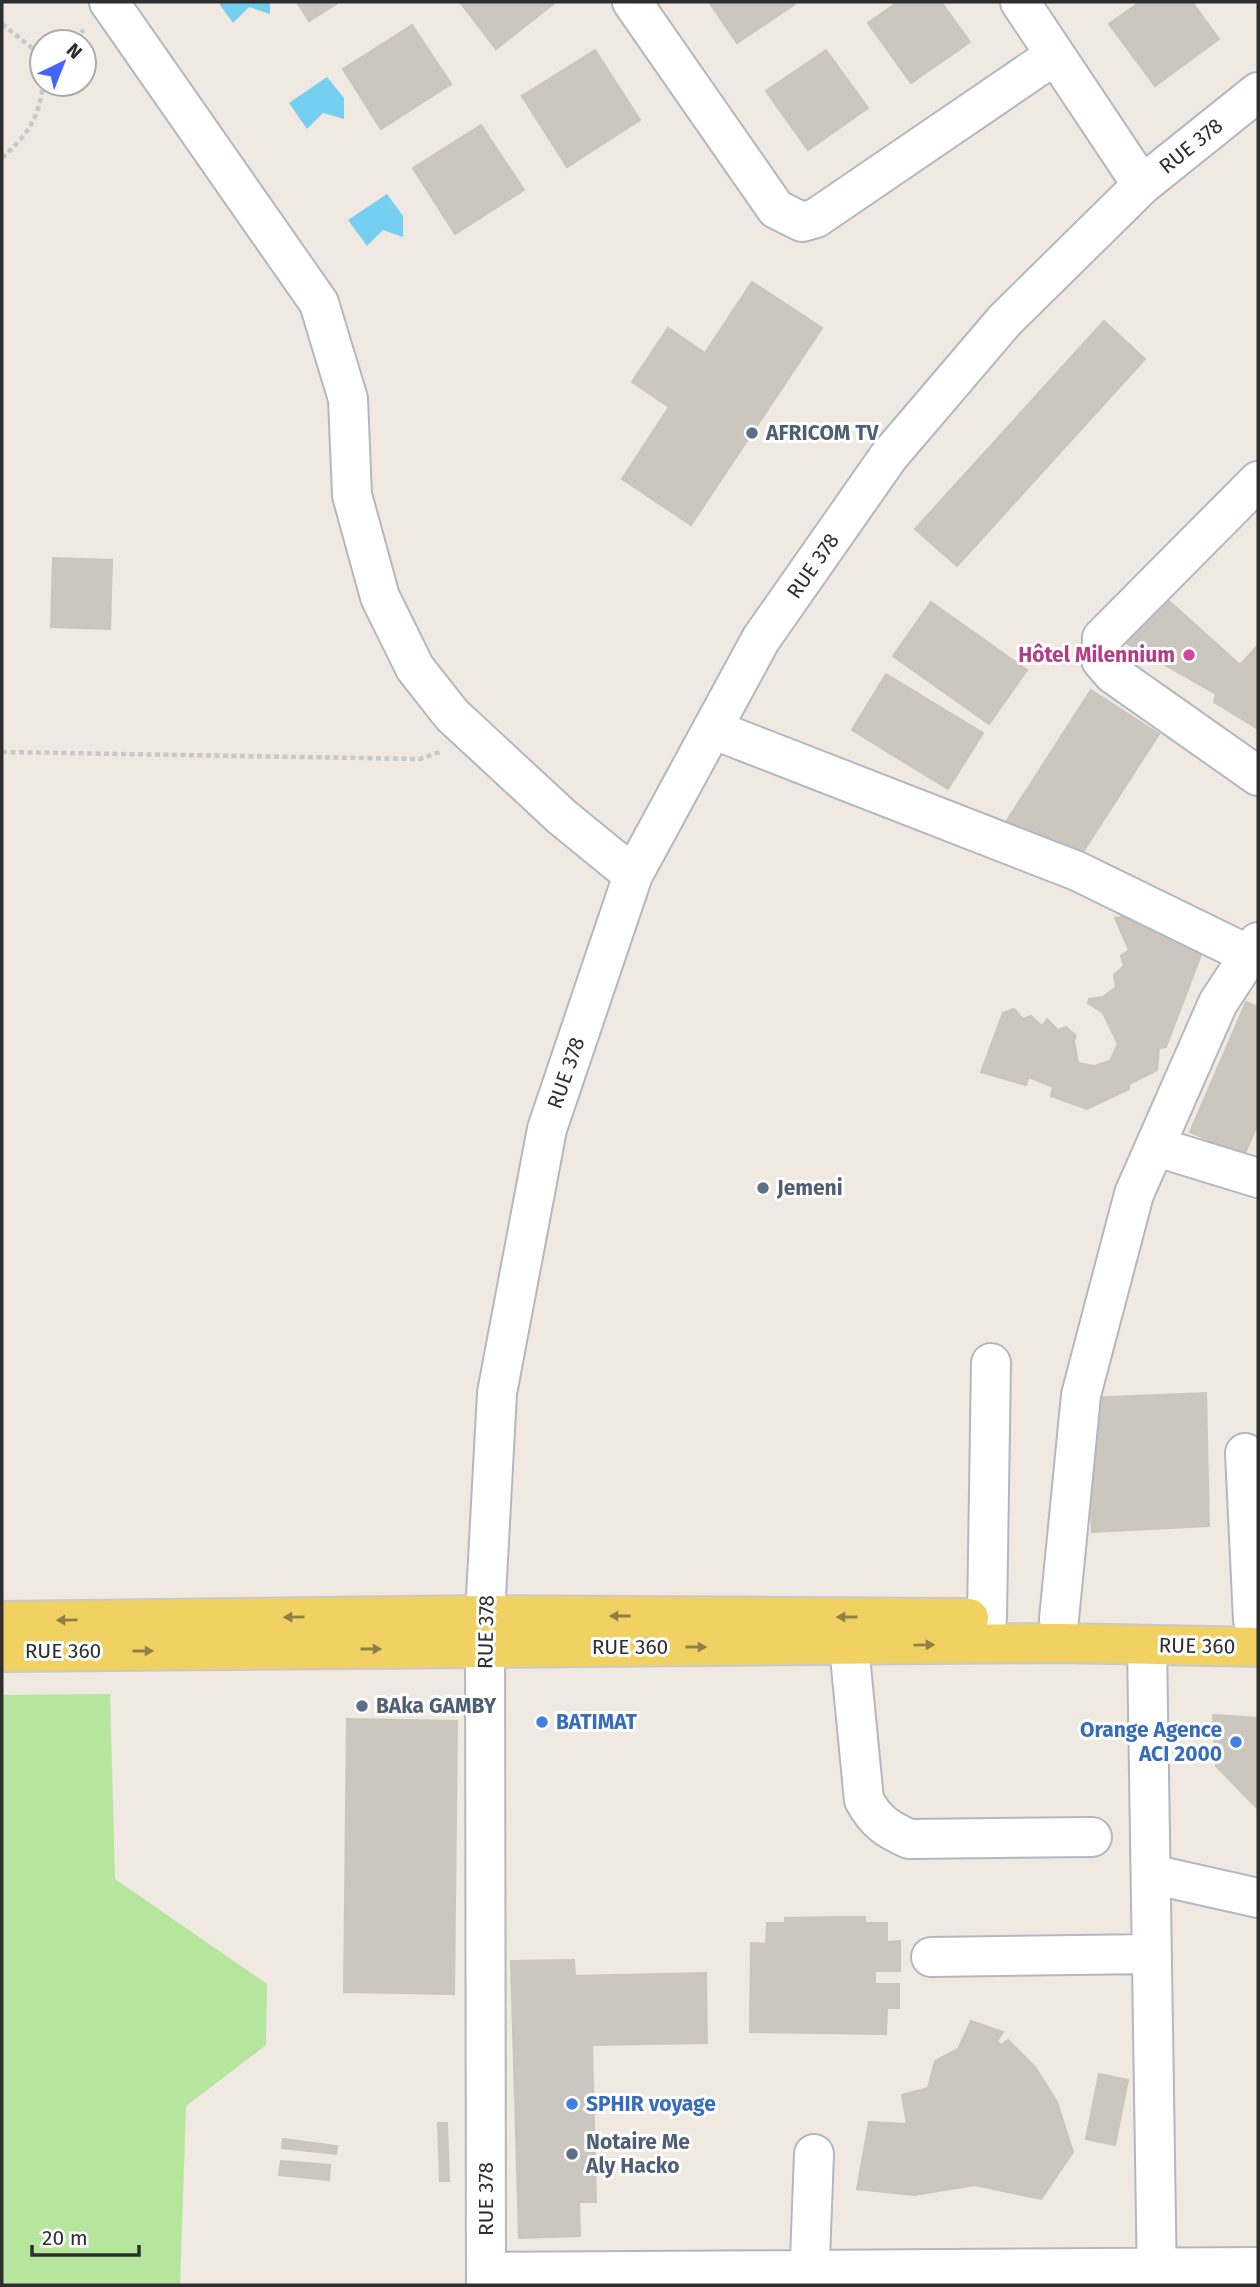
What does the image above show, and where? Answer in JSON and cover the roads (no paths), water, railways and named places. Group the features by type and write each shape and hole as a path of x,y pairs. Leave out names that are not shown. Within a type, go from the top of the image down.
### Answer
{"main road":[{"path":"2,1621 485,1632 987,1618 1256,1629"},
{"name":"RUE 360","path":"2,1652 485,1632 849,1646 1147,1645 1256,1629"}],"street":[{"path":"109,2 318,303 348,399 352,495 380,597 415,668 452,715 562,817 633,875"},
{"path":"632,2 776,209 802,222 816,218 1055,55"},
{"path":"1020,2 1142,185"},
{"name":"RUE 378","path":"486,2279 485,1632 497,1393 547,1129 633,875 761,639 889,456 1005,320 1142,185 1258,92"},
{"path":"1258,481 1102,638 1101,660 1113,674 1258,776"},
{"path":"712,729 1077,872 1254,948 1218,1003 1157,1147 1134,1194 1081,1395 1059,1619"},
{"path":"1157,1147 1258,1178"},
{"path":"987,1618 990,1363"},
{"path":"1245,1453 1256,1629"},
{"path":"1147,1645 1157,2276"},
{"path":"849,1646 864,1800 874,1818 885,1828 909,1839 1093,1837"},
{"path":"1151,1874 1258,1898"},
{"path":"931,1958 1152,1954"},
{"path":"808,2277 814,2154"},
{"path":"486,2279 1157,2276 1258,2267"}],"water":[{"path":"218,2 270,2 270,14 249,7 233,23"},
{"path":"327,77 344,98 344,119 323,113 307,129 289,103"},
{"path":"387,194 403,216 403,237 383,230 367,246 348,220"}],"place":[{"name":"AFRICOM TV","path":"752,433"},
{"name":"Hôtel Milennium","path":"1189,655"},
{"name":"Jemeni","path":"763,1188"},
{"name":"BAka GAMBY","path":"362,1706"},
{"name":"BATIMAT","path":"542,1722"},
{"name":"Orange Agence ACI 2000","path":"1236,1742"},
{"name":"SPHIR voyage","path":"572,2104"},
{"name":"Notaire Me Aly Hacko","path":"572,2154"}]}
